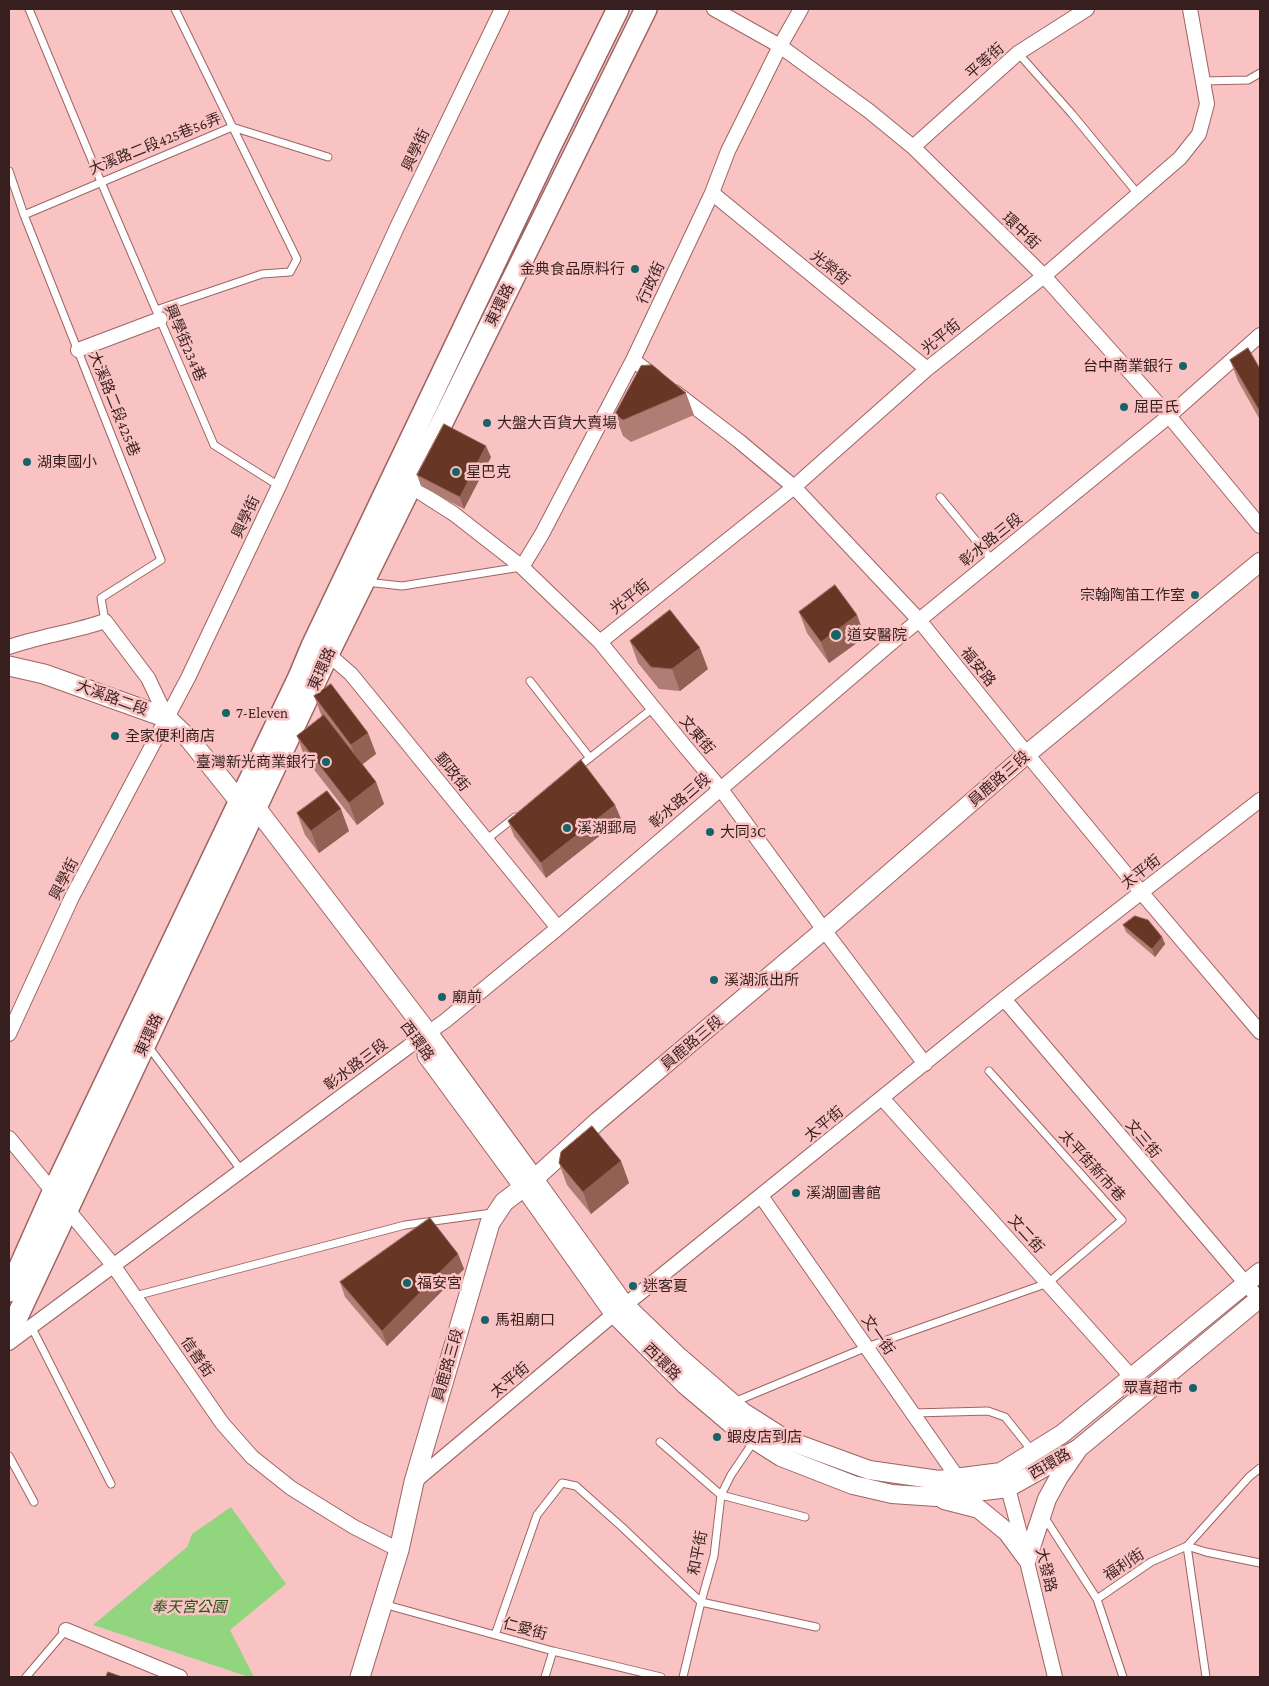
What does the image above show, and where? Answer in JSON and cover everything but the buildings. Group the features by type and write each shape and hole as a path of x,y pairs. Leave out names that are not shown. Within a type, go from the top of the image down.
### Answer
{"main road":[{"name":"東環路","path":"9,1334 146,1043 249,811 299,677 320,650 364,582 402,481 541,165 618,9"},
{"name":"東環路","path":"320,650 402,481 646,9"},
{"name":"大溪路二段","path":"9,666 44,674 167,718 190,740 249,811"},
{"name":"東環路","path":"9,1291 53,1192 249,811"},
{"name":"西環路","path":"249,811 422,1037 529,1183"},
{"name":"員鹿路三段","path":"360,1677 399,1550 414,1482 490,1223 504,1202 529,1183"}],"street":[{"name":"興學街","path":"9,1034 15,1006 188,678 279,486 402,216 502,9"},
{"name":"環中街","path":"714,9 780,46 869,111 913,147 1044,276 1169,416 1260,526"},
{"name":"行政街","path":"522,567 542,534 633,360 712,193 728,151 780,46 801,9"},
{"name":"平等街","path":"913,147 1018,53 1087,9"},
{"name":"光平街","path":"600,642 794,488 927,369 1044,276 1180,158 1198,134 1206,104 1190,9"},
{"name":"光榮街","path":"712,193 927,369"},
{"path":"78,350 158,315"},
{"name":"彰水路三段","path":"9,1342 445,1021 558,928 919,620 1169,416 1260,335"},
{"name":"福安路","path":"633,360 739,441 794,488 919,620 1141,892 1260,1032"},
{"name":"文東街","path":"402,481 454,514 522,567 600,642 720,788 925,1064"},
{"name":"員鹿路三段","path":"529,1183 598,1121 824,930 1027,754 1260,562"},
{"path":"9,647 105,621 148,678 167,718"},
{"name":"郵政街","path":"320,650 351,674 558,928"},
{"name":"太平街","path":"414,1482 619,1309 1004,999 1260,800"},
{"name":"文三街","path":"1004,999 1207,1240 1260,1298"},
{"name":"文二街","path":"882,1098 1145,1392"},
{"name":"信善街","path":"9,1138 113,1265 222,1423 252,1457 291,1488 354,1527 399,1550"},
{"name":"西環路","path":"529,1183 619,1309 685,1385 737,1429 781,1458 853,1485 892,1494 936,1497 1008,1488 1079,1448 1260,1298"},
{"name":"文一街","path":"761,1196 969,1493"},
{"name":"西環路","path":"619,1309 677,1355 743,1412 787,1440 869,1470 939,1480 1001,1472 1062,1434 1133,1378 1260,1272"},
{"path":"1027,1559 1047,1499 1079,1448"},
{"name":"大發路","path":"1001,1472 1008,1488 1056,1677"},
{"path":"936,1497 979,1509 1007,1532 1027,1559"},
{"path":"66,1630 180,1677"}],"lane":[{"name":"興學街234巷","path":"29,9 100,182 214,445 279,486"},
{"path":"158,315 262,274 290,272 297,259 175,9"},
{"path":"1018,53 1072,114 1138,194"},
{"path":"1203,81 1248,80 1260,73"},
{"name":"大溪路二段425巷56弄","path":"24,215 232,127 328,157"},
{"name":"大溪路二段425巷","path":"9,172 24,215 161,560 101,598 105,621"},
{"path":"940,497 992,560"},
{"path":"364,582 402,586 522,567"},
{"path":"530,681 590,758"},
{"path":"568,776 653,708"},
{"path":"486,840 523,811"},
{"path":"146,1043 241,1170"},
{"name":"太平街新市巷","path":"732,1403 867,1347 1048,1282 1122,1220 989,1071"},
{"path":"136,1296 405,1226 497,1213"},
{"path":"31,1326 111,1484"},
{"path":"912,1413 988,1411 996,1413 1005,1417 1033,1452"},
{"name":"和平街","path":"683,1677 714,1556 721,1495 755,1440"},
{"path":"660,1442 721,1495 805,1517"},
{"path":"9,1456 34,1502"},
{"name":"福利街","path":"1123,1677 1097,1599 1151,1562 1187,1546 1249,1477 1260,1468"},
{"path":"495,1635 537,1515 562,1483 576,1486 701,1602 816,1627"},
{"path":"1042,1513 1097,1599"},
{"path":"1206,1677 1187,1546 1206,1552 1260,1563"},
{"name":"仁愛街","path":"383,1604 553,1651 661,1677"},
{"path":"26,1677 66,1630"},
{"path":"545,1677 553,1651"}],"green space":[{"name":"奉天宮公園","path":"231,1507 286,1584 230,1630 254,1677 249,1677 93,1625 187,1547 192,1534"}],"place":[{"name":"金典食品原料行","path":"635,269"},
{"name":"台中商業銀行","path":"1183,366"},
{"name":"屈臣氏","path":"1124,407"},
{"name":"大盤大百貨大賣場","path":"487,423"},
{"name":"湖東國小","path":"27,462"},
{"name":"星巴克","path":"456,472"},
{"name":"宗翰陶笛工作室","path":"1195,595"},
{"name":"道安醫院","path":"836,635"},
{"name":"7-Eleven","path":"226,713"},
{"name":"全家便利商店","path":"115,736"},
{"name":"臺灣新光商業銀行","path":"326,762"},
{"name":"溪湖郵局","path":"567,828"},
{"name":"大同3C","path":"710,832"},
{"name":"溪湖派出所","path":"714,980"},
{"name":"廟前","path":"442,997"},
{"name":"溪湖圖書館","path":"796,1193"},
{"name":"福安宮","path":"407,1283"},
{"name":"迷客夏","path":"633,1286"},
{"name":"馬祖廟口","path":"485,1320"},
{"name":"眾喜超市","path":"1193,1388"},
{"name":"蝦皮店到店","path":"717,1437"}]}
